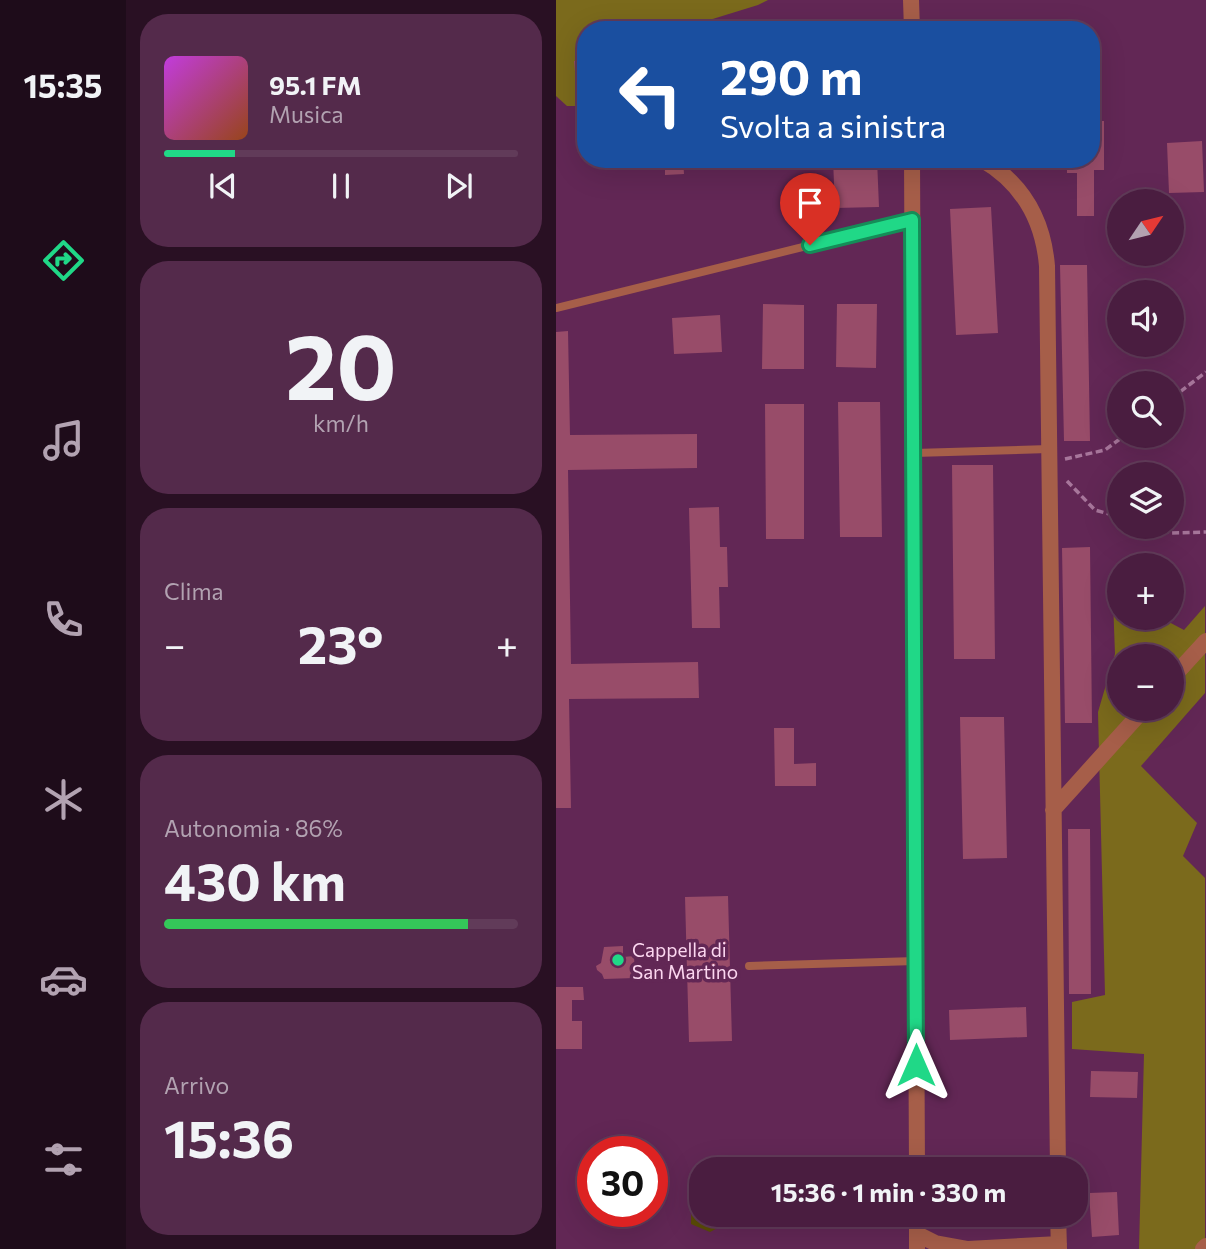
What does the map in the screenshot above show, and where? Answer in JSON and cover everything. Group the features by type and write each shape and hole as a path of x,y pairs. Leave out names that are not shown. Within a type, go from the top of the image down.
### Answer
{"street":[{"path":"911,0 912,21"},
{"path":"912,168 917,1157"},
{"path":"995,168 1023,196 1038,224 1045,246 1047,266 1058,1157"},
{"path":"1184,665 1205,641"},
{"path":"1053,810 1134,721"},
{"path":"917,1241 968,1249 1059,1247 1058,1227"}],"lane":[{"path":"556,308 912,220"},
{"path":"914,453 1049,456"},
{"path":"749,965 916,961"}],"path":[{"path":"1184,389 1205,372"},
{"path":"1049,456 1108,448"},
{"path":"1049,456 1095,510 1107,513"},
{"path":"1184,533 1205,532"}],"shaded area":[{"path":"556,0 768,0 706,21 577,21 577,106 567,106 556,96"},
{"path":"1205,606 1205,693 1184,717 1184,644 1115,644 1114,630 1184,630"},
{"path":"1107,681 1107,721 1180,721 1141,766 1197,823 1183,856 1205,878 1205,1249 1139,1249 1144,1054 1072,1049 1072,1002 1105,995 1098,712"},
{"path":"698,1227 719,1227 710,1232"}],"building":[{"path":"574,61 577,61 576,82"},
{"path":"1100,121 1104,121 1104,170 1094,170 1094,216 1077,216 1077,173 1067,173 1067,168 1100,168"},
{"path":"1202,141 1204,192 1184,193 1184,189 1169,189 1167,143"},
{"path":"665,168 684,168 684,174 665,175"},
{"path":"833,168 877,168 879,207 835,208"},
{"path":"991,207 998,333 956,335 950,209"},
{"path":"1060,265 1087,265 1090,441 1064,441"},
{"path":"763,304 804,305 804,369 762,369"},
{"path":"837,304 877,304 876,368 836,367"},
{"path":"720,315 722,352 674,354 672,318"},
{"path":"568,331 570,435 697,434 697,468 568,470 571,664 698,662 699,698 569,699 571,808 556,808 556,332"},
{"path":"838,402 880,402 882,537 840,537"},
{"path":"765,404 804,404 804,539 766,539"},
{"path":"952,465 993,465 995,659 954,659"},
{"path":"719,507 720,547 727,547 728,587 719,587 720,628 692,628 689,508"},
{"path":"1090,547 1092,723 1065,723 1062,548"},
{"path":"960,717 1004,717 1007,858 963,859"},
{"path":"774,728 794,728 794,764 816,763 816,786 775,786"},
{"path":"1068,829 1090,829 1091,994 1069,994"},
{"path":"728,896 732,1041 689,1042 685,897"},
{"name":"Cappella di San Martino","path":"623,946 623,957 634,956 635,978 604,979 596,966 601,963 604,947"},
{"path":"556,987 583,987 584,1000 572,1000 572,1021 582,1021 582,1049 556,1049"},
{"path":"1026,1007 1027,1037 950,1040 949,1010"},
{"path":"1091,1071 1138,1072 1137,1098 1090,1097"},
{"path":"1117,1192 1119,1235 1092,1237 1089,1193"}],"place":[{"name":"Cappella di San Martino","path":"618,960"}],"route":[{"path":"810,245 912,220 916,1065"}]}
